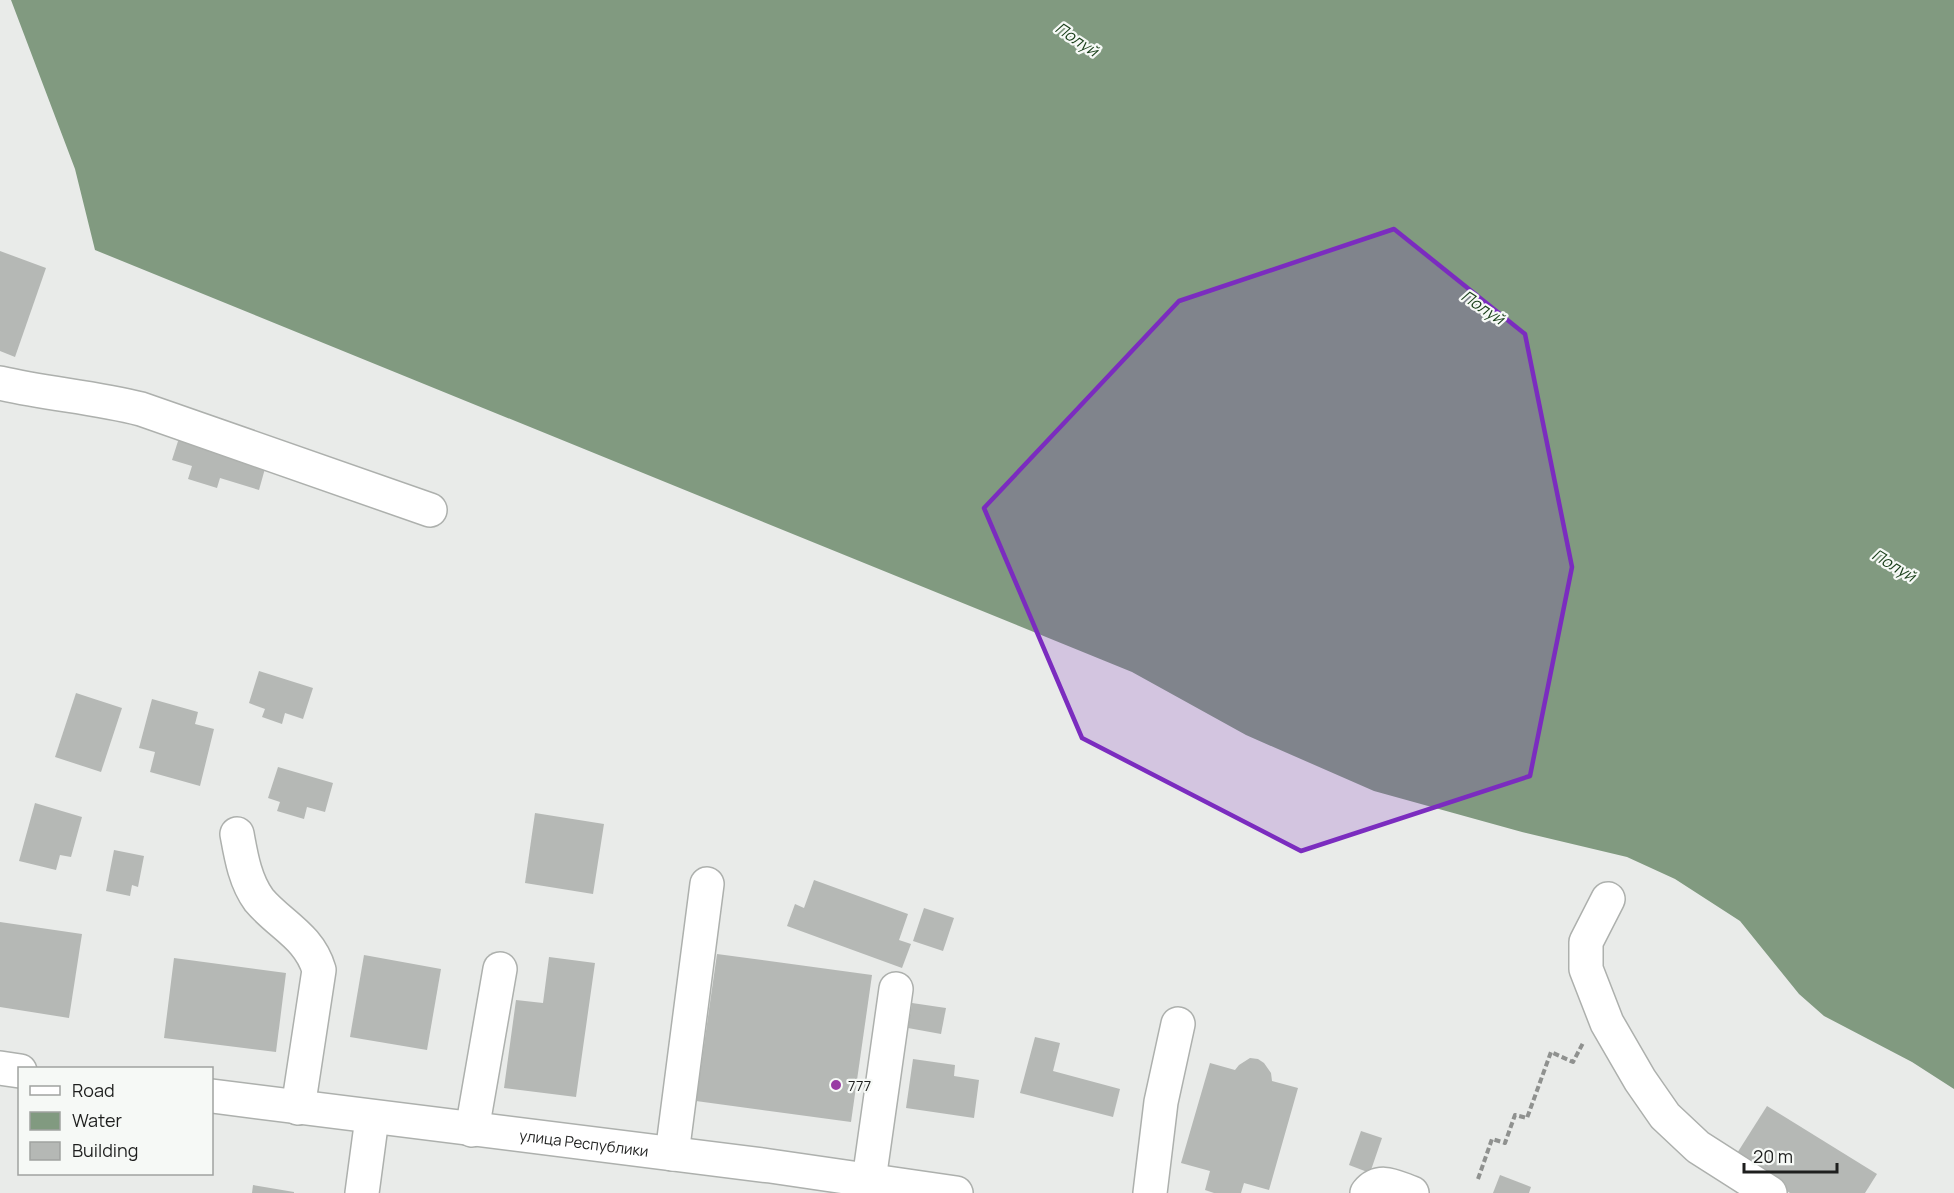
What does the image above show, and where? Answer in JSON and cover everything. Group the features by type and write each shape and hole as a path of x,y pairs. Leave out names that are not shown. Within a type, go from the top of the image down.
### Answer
{"street":[{"path":"0,383 110,401 141,409 430,510"},
{"path":"237,834 249,882 259,899 306,943 315,956 319,969 298,1108"},
{"path":"672,1154 707,884"},
{"path":"1608,899 1586,942 1586,969 1607,1023 1640,1080 1665,1116 1698,1147 1770,1193"},
{"path":"472,1130 500,969"},
{"path":"869,1180 897,989"},
{"path":"1150,1193 1161,1102 1179,1024"},
{"path":"0,1068 18,1071"},
{"name":"улица Республики","path":"213,1096 372,1118 672,1154 956,1193"},
{"path":"362,1193 372,1118"},
{"path":"1367,1193 1372,1186 1380,1183 1412,1193"}],"path":[{"path":"1478,1179 1492,1139 1505,1143 1515,1114 1527,1118 1551,1052 1573,1062 1582,1044 1607,1023"}],"highlighted area":[{"path":"1394,229 1525,334 1572,567 1530,776 1301,851 1082,738 984,508 1179,301"}],"water":[{"name":"Полуй","path":"11,0 1954,0 1954,1089 1912,1062 1824,1016 1799,994 1740,921 1675,879 1627,857 1522,832 1374,791 1246,735 1132,672 95,250 75,169"}],"building":[{"path":"0,251 46,268 15,357 0,351"},
{"path":"179,438 266,465 259,490 220,478 217,488 188,479 192,466 172,460"},
{"path":"259,671 313,688 303,719 285,713 282,724 262,717 265,709 249,703"},
{"path":"76,693 122,708 101,772 55,757"},
{"path":"152,699 198,712 195,724 214,729 200,786 150,772 155,752 139,748"},
{"path":"278,767 333,783 325,812 307,807 304,819 277,811 280,802 268,798"},
{"path":"35,803 82,817 71,857 60,855 56,870 19,861"},
{"path":"535,813 604,824 593,894 525,883"},
{"path":"114,850 144,856 138,887 132,885 130,896 106,891"},
{"path":"814,880 908,914 899,940 911,944 902,968 787,926 795,904 804,908"},
{"path":"924,908 954,918 943,951 913,941"},
{"path":"0,922 82,934 69,1018 0,1007"},
{"path":"717,954 872,975 851,1122 696,1101"},
{"path":"364,955 441,969 427,1050 350,1037"},
{"path":"549,957 595,963 576,1097 504,1088 516,1000 543,1003"},
{"path":"174,958 286,973 276,1052 164,1038"},
{"path":"912,1003 946,1008 941,1034 908,1028"},
{"path":"1035,1037 1060,1043 1053,1071 1120,1089 1113,1117 1020,1093"},
{"path":"1250,1058 1264,1063 1271,1073 1272,1081 1298,1088 1269,1190 1244,1183 1241,1193 1214,1193 1205,1190 1210,1171 1181,1163 1210,1063 1235,1070"},
{"path":"913,1059 955,1065 954,1076 979,1080 974,1118 906,1108"},
{"path":"1767,1106 1877,1174 1865,1193 1790,1193 1734,1158"},
{"path":"1361,1131 1382,1138 1370,1173 1349,1165"},
{"path":"1500,1175 1531,1187 1529,1193 1493,1193"},
{"path":"253,1185 294,1192 294,1193 252,1193"}],"place":[{"name":"777","path":"836,1085"}]}
